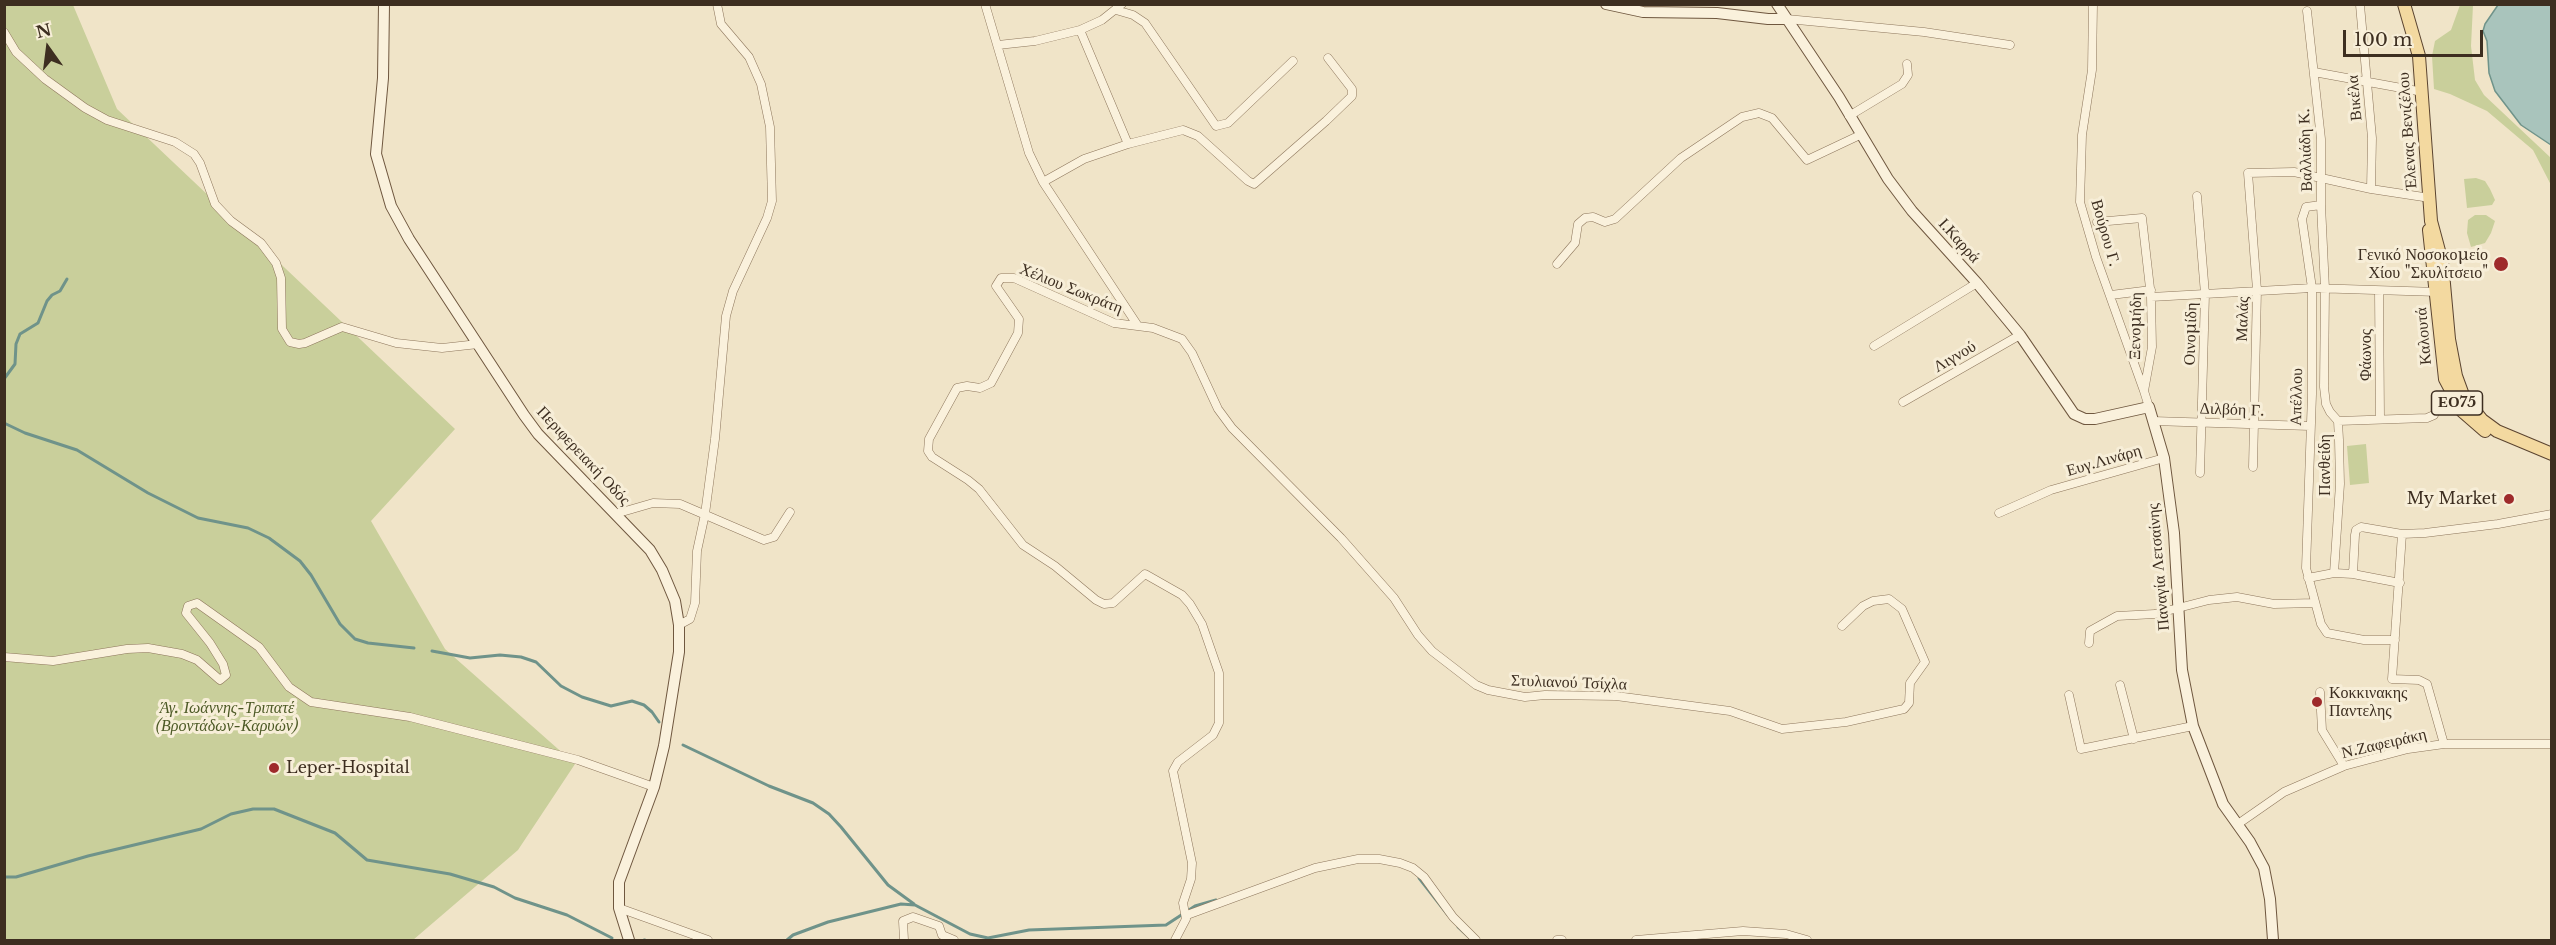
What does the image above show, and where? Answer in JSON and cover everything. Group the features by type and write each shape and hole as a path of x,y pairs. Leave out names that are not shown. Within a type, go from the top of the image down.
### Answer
{"main road":[{"name":"Περιφερειακή Οδός","path":"384,4 383,78 376,145 380,171 391,207 532,427 650,550 662,570 675,601 679,625 676,674 654,787 620,875 619,908 629,940"},
{"path":"1606,4 1643,12 1717,13 1787,19"},
{"name":"Ι.Καρρά","path":"1777,4 1860,135 1912,211 2020,335 2070,409 2079,418 2095,419 2149,407"},
{"name":"Έλενας Βενιζέλου","path":"2404,4 2419,56 2430,198 2429,245 2440,293"},
{"name":"Καλουτά","path":"2440,293 2454,370 2464,398 2482,420 2497,430 2552,454"},
{"name":"Καλουτά","path":"2440,293 2442,364 2453,397 2462,411 2488,432 2552,463"},
{"name":"Παναγία Λετσαίνης","path":"2149,407 2164,458 2174,533 2182,670 2193,726 2216,790 2259,856 2264,868 2270,898 2273,940"}],"street":[{"path":"679,625 690,619 695,603 697,551 705,514 726,316 733,291 767,218 772,201 770,127 761,84 749,57 721,24 717,4"},
{"name":"Χέλιου Σωκράτη","path":"985,4 1029,153 1043,182 1138,326"},
{"name":"Βούρου Γ.","path":"2093,4 2092,70 2082,135 2080,202 2096,257 2144,391"},
{"name":"Βικέλα","path":"2360,5 2372,138 2371,189"},
{"path":"998,45 1035,41 1080,30 1102,20 1119,7 1145,23 1216,126 1228,123 1293,61"},
{"name":"Βαλλιάδη Κ.","path":"2307,11 2321,139 2320,205 2325,289"},
{"path":"1787,19 1924,32 2010,45"},
{"path":"1080,30 1128,144"},
{"path":"4,32 16,52 45,79 86,108 107,120 180,145 198,158 215,204 231,221 261,243 276,263 280,278 282,329 290,342 305,343 342,327 396,343 442,348 478,344"},
{"path":"1043,182 1078,161 1178,130 1189,131 1198,136 1254,184 1326,122 1352,96 1352,89 1328,58"},
{"path":"1849,116 1902,84 1908,75 1907,64"},
{"path":"2314,72 2423,92"},
{"path":"1557,264 1575,243 1578,224 1585,218 1593,217 1605,222 1615,219 1681,158 1750,114 1759,113 1772,118 1807,160 1860,135"},
{"name":"Μαλάς","path":"2253,467 2252,424 2257,290 2248,173 2294,172 2322,177"},
{"path":"2322,177 2371,189 2430,198"},
{"name":"Οινομίδη","path":"2197,196 2205,294 2200,473"},
{"name":"Απέλλου","path":"2320,205 2306,207 2302,219 2312,288 2306,568 2321,624 2327,633 2364,640 2395,640"},
{"name":"Ξενομήδη","path":"2097,222 2142,218 2151,294 2152,346 2144,391 2149,407"},
{"name":"Χέλιου Σωκράτη","path":"1138,326 1114,323 1014,278 1001,278 996,284 1019,319 1018,333 993,381 980,388 967,386 957,388 929,439 928,451 932,457 969,480 979,489 1023,545 1055,566 1096,600 1104,604 1113,603 1145,574 1177,591 1190,604 1199,618 1219,673 1219,723 1213,735 1178,762 1173,771 1192,863 1191,879 1183,903 1187,914"},
{"path":"1874,346 1977,283"},
{"path":"2110,295 2205,294 2312,288 2440,293"},
{"name":"Πανθείδη","path":"2325,289 2324,387 2326,404 2338,421 2340,484 2334,573"},
{"name":"Φάωνος","path":"2379,291 2380,418"},
{"name":"Στυλιανού Τσίχλα","path":"1138,326 1173,334 1182,339 1192,353 1218,409 1232,428 1341,538 1387,589 1418,635 1432,651 1476,685 1488,690 1525,697 1616,696 1730,711 1782,729 1846,722 1905,709 1909,703 1908,687 1925,662 1902,609 1889,599 1873,602 1863,606 1842,626"},
{"name":"Λιγνού","path":"1903,402 2020,335"},
{"path":"2338,421 2427,418 2434,415 2438,405"},
{"name":"Διλβόη Γ.","path":"2153,421 2310,426"},
{"name":"Ευγ.Λινάρη","path":"1999,513 2051,490 2164,458"},
{"path":"615,514 636,506 668,502 680,504 764,540 774,537 790,512"},
{"path":"2353,574 2355,535 2356,530 2361,527 2402,534 2498,524 2552,514"},
{"path":"2402,534 2392,680 2419,680 2427,684 2444,744"},
{"path":"2308,578 2334,573 2353,574 2400,583"},
{"path":"2089,643 2090,631 2117,616 2155,614 2209,600 2237,597 2274,604 2315,603"},
{"path":"4,657 53,661 127,649 148,648 182,654 197,660 220,680 225,675 224,664 186,613 191,603 197,603 259,647 289,687 311,702 410,717 578,760 654,787"},
{"path":"2120,685 2134,739"},
{"path":"2320,692 2322,730 2344,766"},
{"path":"2069,695 2081,749 2193,726"},
{"name":"Ν.Ζαφειράκη","path":"2238,824 2284,792 2344,766 2408,749 2444,744 2552,744"},
{"path":"1175,940 1187,914 1315,868 1358,859 1379,859 1413,868 1424,877 1453,918 1476,940"},
{"path":"619,908 663,926 708,940"},
{"path":"904,940 903,921 913,917 939,926 942,935 954,940"},
{"path":"1636,940 1743,931 1786,934 1807,940"},
{"path":"1557,940 1562,940"}],"green space":[{"name":"Άγ. Ιωάννης-Τριπατέ (Βροντάδων-Καρυών)","path":"5,5 73,5 117,109 455,429 371,521 445,649 575,764 518,850 413,940 5,940"},
{"path":"2460,5 2473,5 2471,46 2475,80 2484,95 2551,158 2551,185 2533,150 2487,111 2434,89 2432,56 2435,41 2451,30"},
{"path":"2476,178 2485,181 2490,189 2495,200 2492,205 2467,208 2464,179"},
{"path":"2475,215 2486,215 2495,221 2485,243 2471,247 2467,233 2468,220"},
{"path":"2366,444 2369,483 2350,485 2347,446"}],"water":[{"path":"2498,5 2551,5 2551,145 2521,125 2495,91 2489,73 2487,41 2483,31"}],"waterway":[{"path":"4,379 15,364 16,344 20,334 38,323 47,301 60,291 67,279"},
{"path":"4,423 25,433 77,450 148,493 198,518 248,528 269,538 300,561 340,624 355,639 368,643 414,648"},
{"path":"432,651 470,658 500,655 521,657 536,662 561,686 582,697 611,706 632,701 644,705 659,722"},
{"path":"683,745 769,786 813,803 829,814 888,885 914,904"},
{"path":"4,877 16,877 88,856 201,829 231,814 253,809 274,809 335,833 367,860 450,874 494,887 515,898 567,915 612,938"},
{"path":"1419,878 1448,915"},
{"path":"787,940 793,935 828,922 901,904 915,905 970,934 988,938 1029,930 1166,925 1195,906 1216,900"},
{"path":"1458,927 1472,940"}],"place":[{"name":"Γενικό Νοσοκομείο Χίου \"Σκυλίτσειο\"","path":"2501,264"},
{"name":"My Market","path":"2509,499"},
{"name":"Κοκκινακης Παντελης","path":"2317,702"},
{"name":"Leper-Hospital","path":"274,768"}]}
